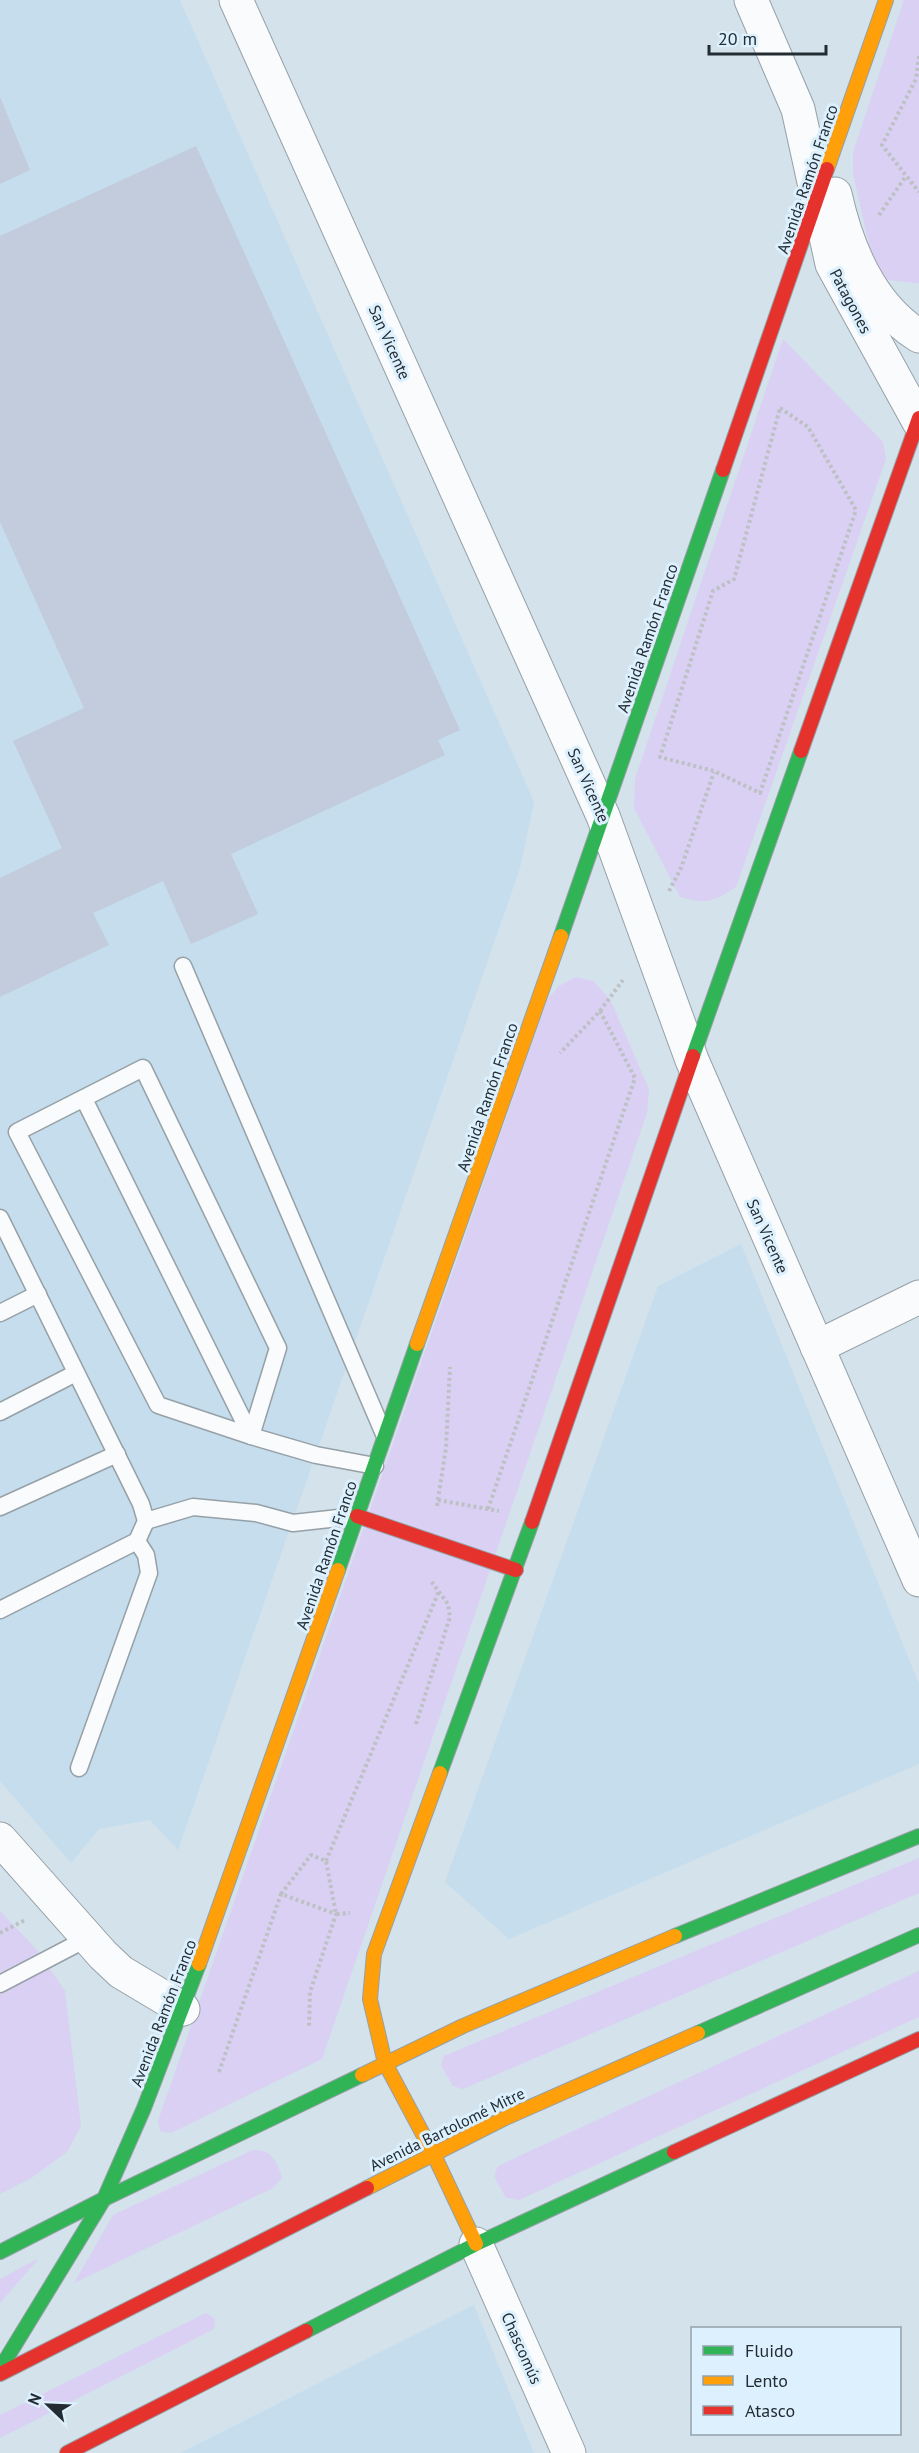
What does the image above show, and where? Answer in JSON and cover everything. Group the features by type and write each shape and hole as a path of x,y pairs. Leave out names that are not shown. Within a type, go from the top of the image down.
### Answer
{"main road":[{"name":"Avenida Ramón Franco","path":"0,2369 104,2199 144,2108 183,2009 603,816 886,0"},
{"path":"476,2244 433,2153 385,2063 370,1999 374,1954 516,1570 692,1060 919,420"},
{"path":"357,1516 516,1570"},
{"path":"0,2252 385,2063 556,1985 919,1836"},
{"name":"Avenida Bartolomé Mitre","path":"0,2374 503,2119 919,1935"},
{"path":"67,2453 476,2244 919,2040"}],"street":[{"name":"San Vicente","path":"236,0 603,816 692,1060 919,1580"},
{"name":"Patagones","path":"751,0 798,109 826,242 837,278 919,420"},
{"path":"831,160 841,218 867,281 885,308 901,324 919,336"},
{"path":"817,1347 919,1297"},
{"path":"0,1839 88,1938 122,1972 183,2009"},
{"name":"Chascomús","path":"476,2244 569,2453"}],"lane":[{"path":"183,966 385,1438"},
{"path":"251,1436 278,1348 143,1068 17,1132 158,1405 251,1436 316,1455 375,1466"},
{"path":"84,1099 251,1436"},
{"path":"0,1220 117,1454 141,1504 146,1521 137,1541 0,1610"},
{"path":"0,1313 38,1294"},
{"path":"0,1412 76,1373"},
{"path":"0,1508 117,1454"},
{"path":"146,1521 193,1507 256,1513 293,1523 357,1516"},
{"path":"79,1768 149,1573 146,1555 137,1541"},
{"path":"0,1984 88,1938"}],"path":[{"path":"919,56 916,78 882,145 919,192"},
{"path":"780,408 808,427 856,510 760,793 714,771 660,757 713,591 734,579 780,408"},
{"path":"489,1509 635,1078 600,1011 556,1058"},
{"path":"414,1730 450,1617 448,1604 431,1582 431,1570 443,1519 436,1513 446,1448 451,1357"},
{"path":"438,1500 534,1518"},
{"path":"309,2027 310,1992 336,1914 326,1861 439,1591"},
{"path":"219,2072 281,1894 311,1855 326,1861"},
{"path":"281,1894 336,1914 355,1912"},
{"path":"0,1933 31,1917"}],"shaded area":[{"path":"0,0 180,0 534,802 520,868 178,1850 150,1820 99,1829 71,1863 0,1781"},
{"path":"904,0 919,0 919,283 888,280 873,263 853,173 853,152"},
{"path":"783,339 883,442 886,459 736,887 722,896 697,901 680,897 634,808 635,779"},
{"path":"576,977 593,981 610,999 649,1089 647,1113 322,2059 171,2133 160,2131 158,2121 547,1000 559,986"},
{"path":"741,1244 919,1684 919,1764 509,1939 445,1882 658,1286"},
{"path":"919,1858 919,1893 463,2089 453,2086 441,2065 444,2056"},
{"path":"0,1911 36,1949 65,1991 81,2126 67,2152 31,2178 0,2194"},
{"path":"919,1971 919,2017 519,2200 506,2198 494,2176 498,2166"},
{"path":"253,2150 269,2154 276,2162 282,2178 273,2188 74,2283 113,2215"},
{"path":"39,2258 0,2303 0,2279"},
{"path":"474,2305 534,2453 180,2453"},
{"path":"206,2313 215,2319 214,2329 0,2438 0,2415"}],"building":[{"path":"0,97 30,170 0,184"},
{"path":"196,146 460,730 438,740 445,755 231,854 258,914 191,944 163,881 93,913 109,945 0,997 0,878 62,848 13,741 84,708 0,522 0,236"}],"traffic: fast":[{"path":"561,936 723,470"},
{"path":"693,1056 801,751"},
{"path":"338,1570 417,1344"},
{"path":"440,1773 532,1522"},
{"path":"675,1936 919,1836"},
{"path":"698,2033 919,1935"},
{"path":"104,2199 144,2108 199,1964"},
{"path":"0,2252 104,2199 362,2075"},
{"path":"306,2331 476,2244 674,2152"},
{"path":"0,2369 104,2199"}],"traffic: slow":[{"path":"827,169 886,0"},
{"path":"417,1344 561,936"},
{"path":"199,1964 338,1570"},
{"path":"440,1773 374,1954 370,1999 385,2063 433,2153 476,2244"},
{"path":"362,2075 463,2026 675,1936"},
{"path":"367,2188 503,2119 698,2033"}],"traffic: jam":[{"path":"723,470 827,169"},
{"path":"801,751 919,418"},
{"path":"532,1522 693,1056"},
{"path":"357,1516 516,1570"},
{"path":"674,2152 919,2039"},
{"path":"0,2374 367,2188"},
{"path":"67,2453 306,2331"}]}
